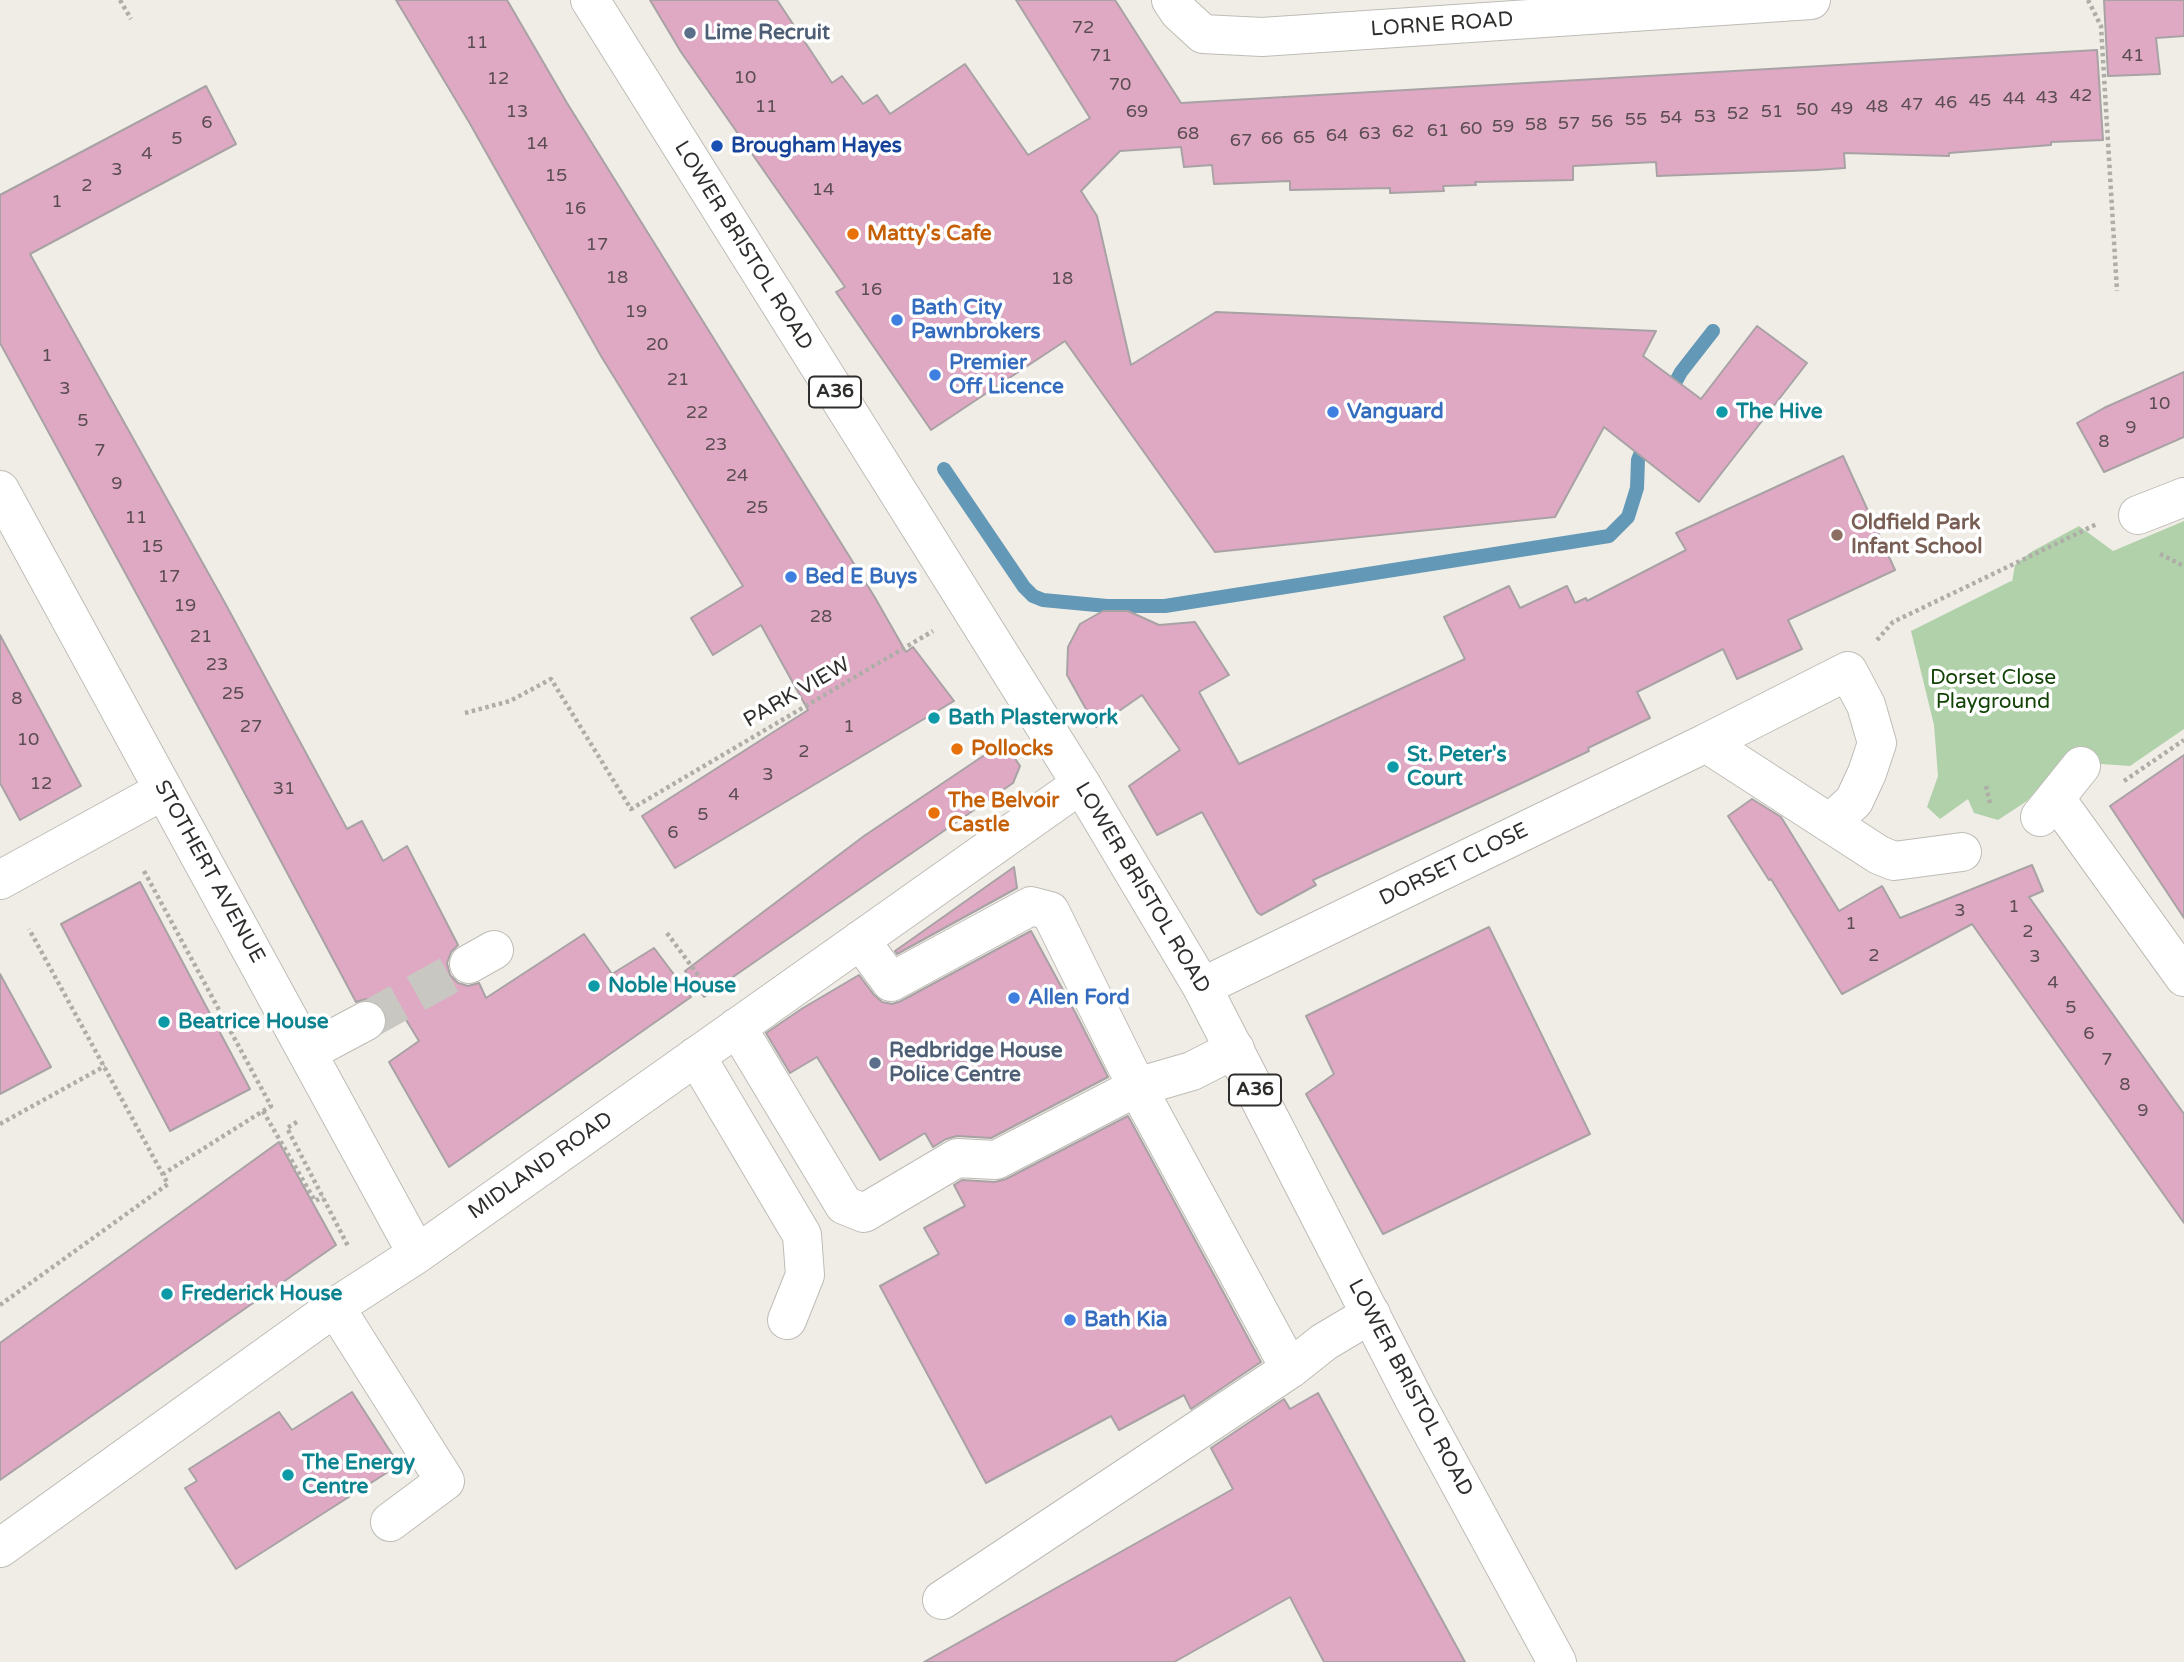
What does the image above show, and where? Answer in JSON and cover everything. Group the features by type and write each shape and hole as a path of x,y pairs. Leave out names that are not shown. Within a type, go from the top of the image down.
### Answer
{"main road":[{"name":"LOWER BRISTOL ROAD","path":"590,0 1081,784 1202,987 1416,1403 1557,1662"},
{"name":"LORNE ROAD","path":"1171,0 1179,12 1203,34 1262,37 1811,0"},
{"name":"STOTHERT AVENUE","path":"2,497 417,1254"},
{"path":"2138,514 2184,497"},
{"path":"1830,822 1854,801 1867,774 1877,743 1866,705 1848,671"},
{"name":"DORSET CLOSE","path":"1202,987 1706,743 1848,671"},
{"path":"1706,743 1879,855 1895,861 1962,852"},
{"path":"2081,766 2047,809 2184,977"},
{"name":"MIDLAND ROAD","path":"0,1548 335,1307 417,1254 696,1056 726,1013 860,940 1081,784"},
{"path":"0,880 164,790"},
{"path":"860,940 891,982 1031,906 1050,911 1137,1087 1290,1369"},
{"path":"726,1013 844,1205 864,1213 957,1158 996,1160 1137,1087 1192,1071 1234,1049"},
{"path":"308,1052 366,1021"},
{"path":"696,1056 802,1235 805,1275 787,1320"},
{"path":"335,1307 445,1481 390,1522"},
{"path":"942,1600 1290,1369 1324,1342 1371,1314"}],"path":[{"path":"120,0 131,19"},
{"path":"2088,0 2101,26 2117,291"},
{"path":"1848,671 1893,622 2108,519 2138,514"},
{"name":"PARK VIEW","path":"465,713 510,701 551,679 631,809 970,610"},
{"path":"1986,786 1990,803"},
{"path":"144,871 271,1106 163,1174"},
{"path":"0,1305 168,1184 29,929"},
{"path":"667,933 726,1013"},
{"path":"0,1124 105,1066"},
{"path":"334,1099 287,1128 348,1246"},
{"path":"263,1111 315,1201 323,1197"}],"green space":[{"name":"Dorset Close Playground","path":"2184,521 2184,729 2130,766 2087,763 2070,752 2027,801 1998,820 1974,813 1968,799 1940,819 1927,807 1938,776 1934,725 1911,631 2012,582 2015,565 2031,552 2079,526 2113,551"}],"building":[{"path":"396,0 507,0 567,103 874,596 906,652 913,647 954,701 675,868 642,816 808,710 761,625 713,655 691,618 743,586 601,356 469,122"},
{"path":"650,0 777,0 832,83 842,76 863,104 877,95 890,114 965,64 1028,155 1090,118 1016,0 1115,0 1181,103 2097,50 2103,140 2051,142 2051,145 1949,153 1949,156 1844,153 1845,168 1816,170 1657,176 1656,162 1573,166 1573,180 1475,182 1476,185 1443,186 1444,191 1390,193 1390,188 1290,190 1290,181 1214,184 1212,165 1184,167 1181,147 1120,151 1081,191 1097,216 1131,365 1216,312 1656,331 1643,356 1701,399 1757,326 1807,363 1699,502 1604,427 1555,517 1215,552 1065,341 931,430 836,292 845,287 681,52"},
{"path":"2104,0 2184,0 2184,36 2156,38 2160,74 2108,76"},
{"path":"206,86 236,144 30,254 225,603 347,829 362,821 383,861 407,846 458,945 451,952 447,963 450,975 458,983 468,986 479,983 486,998 584,934 612,974 654,948 691,997 449,1167 389,1062 419,1041 400,1010 387,1017 385,1010 377,1002 366,999 356,1002 0,343 0,195"},
{"path":"2184,372 2184,437 2104,472 2077,423"},
{"path":"1843,456 1895,570 1788,620 1802,649 1737,679 1723,649 1637,692 1650,718 1588,748 1589,751 1313,880 1316,885 1261,915 1202,812 1157,835 1129,786 1180,750 1142,695 1096,727 1067,675 1068,647 1080,624 1103,611 1128,611 1159,625 1195,622 1229,675 1199,692 1239,764 1465,659 1444,617 1509,586 1520,608 1567,586 1575,603 1586,598 1587,601 1686,550 1676,533"},
{"path":"0,635 81,786 20,820 0,783"},
{"path":"1004,742 1020,766 1013,783 704,997 685,971 864,836"},
{"path":"2184,755 2184,918 2110,806"},
{"path":"1752,799 1781,817 1839,911 1882,886 1900,918 2032,865 2043,891 2029,897 2184,1114 2184,1223 1972,924 1842,994 1771,879 1769,880 1728,816"},
{"path":"1014,867 1017,888 897,954 895,951"},
{"name":"Beatrice House","path":"140,882 250,1089 170,1131 61,924"},
{"path":"1489,927 1590,1134 1383,1234 1306,1094 1334,1074 1306,1016"},
{"path":"1031,931 1108,1077 991,1138 957,1136 933,1147 925,1133 880,1160 817,1057 790,1073 766,1033 859,975 874,995 882,1002 892,1004"},
{"path":"0,974 51,1067 0,1094"},
{"name":"Bath Kia","path":"1128,1116 1261,1362 1191,1409 1184,1395 1119,1430 1111,1416 986,1483 880,1286 939,1254 924,1228 965,1206 954,1185 962,1180 995,1182 1006,1179"},
{"name":"Frederick House","path":"279,1142 336,1245 0,1480 0,1343"},
{"name":"The Energy Centre","path":"352,1392 399,1465 236,1569 185,1488 197,1481 189,1469 279,1412 292,1430"},
{"path":"1318,1393 1465,1662 1324,1662 1290,1597 1174,1662 924,1662 1233,1489 1211,1448 1284,1399 1290,1409"}],"waterway":[{"path":"1668,396 1681,372 1713,331"},
{"path":"944,469 1024,587 1033,596 1043,600 1107,606 1165,606 1609,536 1628,517 1637,488 1638,460 1646,439"}],"tunnel":[{"path":"366,1021 469,964"}],"place":[{"name":"Lime Recruit","path":"690,33"},
{"name":"Brougham Hayes","path":"717,146"},
{"name":"Matty's Cafe","path":"853,234"},
{"name":"Bath City Pawnbrokers","path":"897,320"},
{"name":"Premier Off Licence","path":"935,375"},
{"name":"Vanguard","path":"1333,412"},
{"name":"The Hive","path":"1722,412"},
{"name":"Oldfield Park Infant School","path":"1837,535"},
{"name":"Bed E Buys","path":"791,577"},
{"name":"Bath Plasterwork","path":"934,718"},
{"name":"Pollocks","path":"957,749"},
{"name":"St. Peter's Court","path":"1393,767"},
{"name":"The Belvoir Castle","path":"934,813"},
{"name":"Noble House","path":"594,986"},
{"name":"Allen Ford","path":"1014,998"},
{"name":"Beatrice House","path":"164,1022"},
{"name":"Redbridge House Police Centre","path":"875,1063"},
{"name":"Frederick House","path":"167,1294"},
{"name":"Bath Kia","path":"1070,1320"},
{"name":"The Energy Centre","path":"288,1475"}]}
